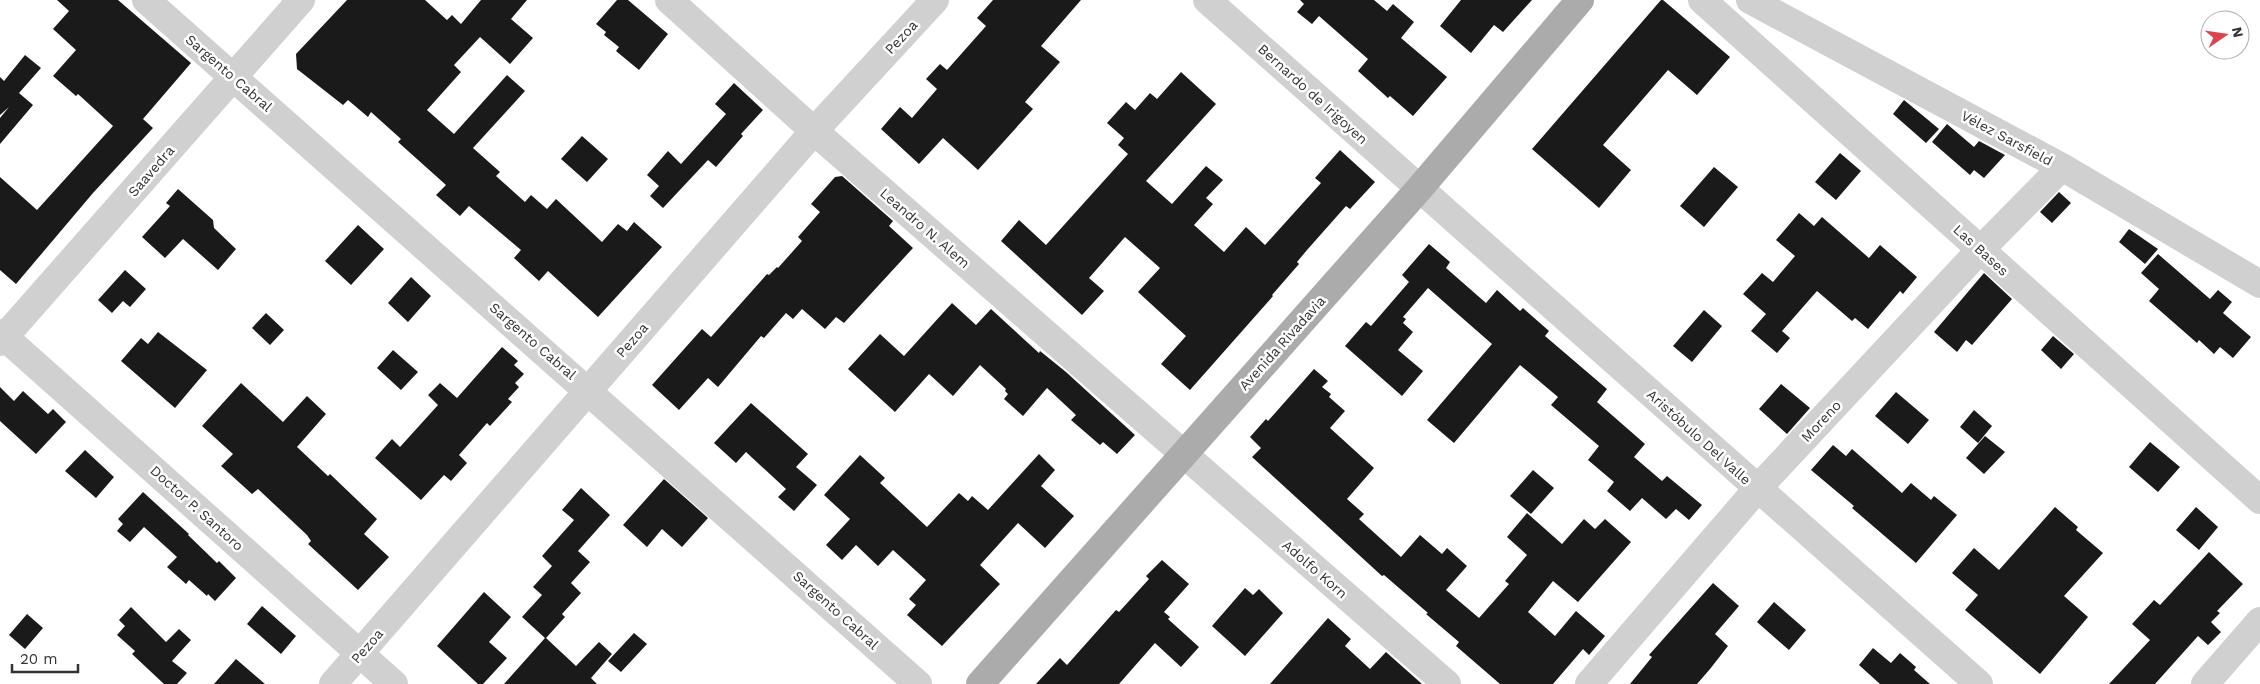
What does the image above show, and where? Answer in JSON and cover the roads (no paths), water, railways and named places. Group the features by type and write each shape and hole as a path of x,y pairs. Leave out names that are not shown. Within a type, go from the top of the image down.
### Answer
{"main road":[{"name":"Avenida Rivadavia","path":"980,684 1419,189 1580,0"}],"street":[{"name":"Sargento Cabral","path":"146,0 918,684"},
{"name":"Saavedra","path":"2,337 301,0"},
{"name":"Leandro N. Alem","path":"669,0 814,131 1183,454"},
{"name":"Pezoa","path":"333,684 814,131 935,0"},
{"name":"Bernardo de Irigoyen","path":"1207,0 1419,189"},
{"name":"Las Bases","path":"1702,0 2260,500"},
{"name":"Vélez Sarsfield","path":"1750,0 2062,167 2260,284"},
{"name":"Moreno","path":"1589,684 1758,488 1980,250 2062,167"},
{"name":"Aristóbulo Del Valle","path":"1419,189 1979,684"},
{"name":"Doctor P. Santoro","path":"2,337 394,684"},
{"name":"Adolfo Korn","path":"1183,454 1446,684"},
{"path":"2205,684 2260,621"}]}
